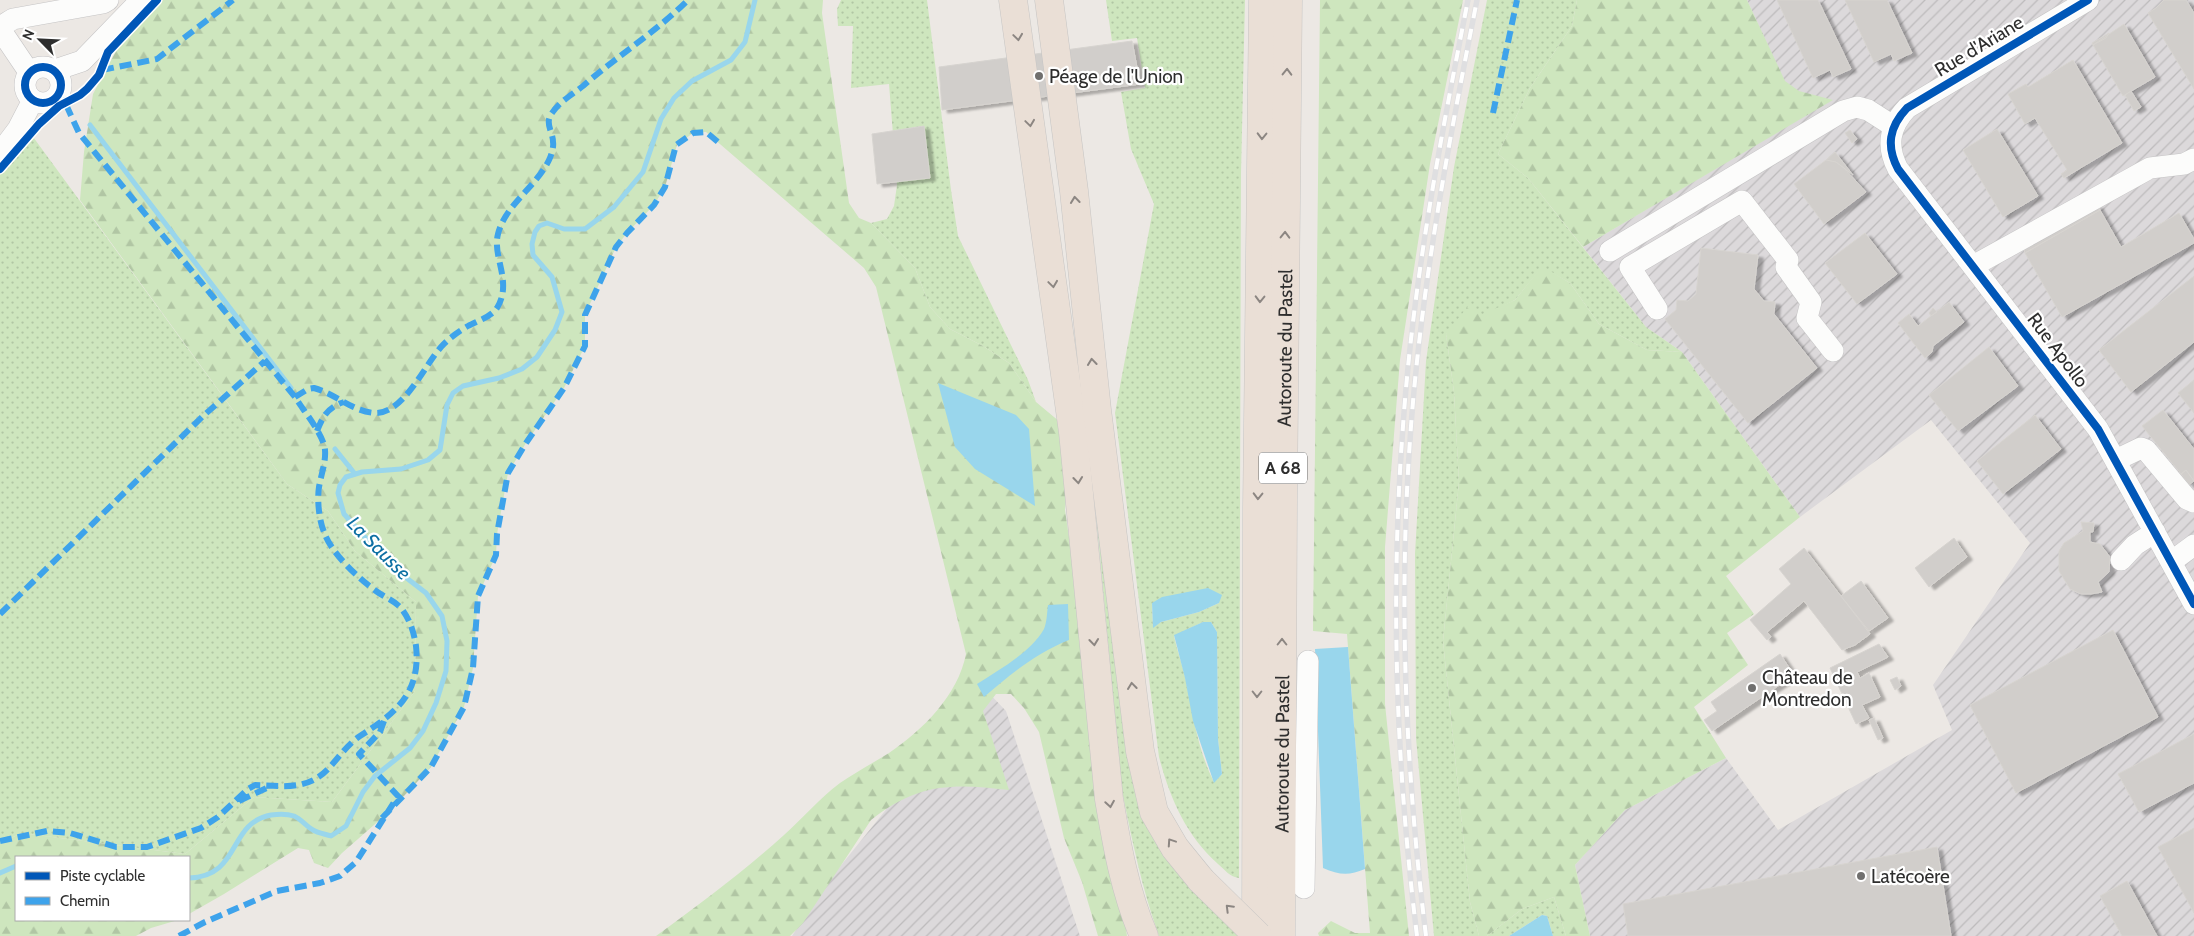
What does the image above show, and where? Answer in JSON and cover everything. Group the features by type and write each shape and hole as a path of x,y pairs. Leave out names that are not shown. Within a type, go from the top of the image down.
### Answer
{"highway":[{"path":"1014,0 1073,432 1109,799 1120,862 1134,913 1144,936"},
{"path":"1049,0 1074,191 1097,410 1140,752 1154,812 1171,843 1201,880 1257,936"},
{"name":"Autoroute du Pastel","path":"1257,936 1257,508 1263,0"},
{"name":"Autoroute du Pastel","path":"1281,936 1288,0"}],"street":[{"path":"29,72 0,28 13,19 103,3 108,0"},
{"path":"55,70 82,61 141,0"},
{"name":"Rue d'Ariane","path":"1893,126 1907,108 2088,0"},
{"path":"40,66 55,70 61,82 58,96 46,103 33,100 26,92 24,85 29,72 40,66"},
{"path":"0,153 18,129 33,100"},
{"path":"1610,251 1843,111 1857,107 1868,110 1878,119 1893,126"},
{"name":"Rue Apollo","path":"1893,126 1890,143 1892,157 1898,169 2098,429 2194,604"},
{"path":"1973,266 2150,168 2184,164 2194,159"},
{"path":"1727,181 1788,260 1786,267 1810,302 1807,318 1832,351"},
{"path":"1657,308 1630,267 1742,201"},
{"path":"2116,460 2141,448 2146,450 2187,499 2194,502"},
{"path":"2122,560 2136,545 2155,532"},
{"path":"2171,562 2194,546"},
{"path":"1282,859 1304,888 1308,661"}],"shaded area":[{"path":"1747,0 2194,0 2194,936 1590,936 1575,865 1625,810 1726,758 1778,830 1952,730 1933,685 2030,543 1931,420 1800,517 1682,352 1646,327 1583,247 1801,118"},
{"path":"984,688 1006,711 1080,936 792,936 830,879"}],"green space":[{"path":"163,0 823,0 822,13 849,203 859,218 871,223 915,268 930,307 950,329 983,346 1009,363 1036,402 1072,432 1065,510 1127,936 1098,936 1082,882 1064,838 1039,732 1024,708 1011,694 996,694 983,711 1009,790 970,787 936,788 920,792 888,808 871,820 803,923 790,936 656,936 753,861 840,783 889,753 914,734 947,697 962,669 966,654 876,287 864,268 706,132 693,133 677,145 665,187 654,205 616,247 585,315 585,346 564,388 508,473 497,534 496,555 478,596 473,668 464,707 431,767 390,811 342,853 328,868 314,863 309,850 298,848 190,913 190,856 15,856 15,921 175,921 151,928 136,936 0,936 0,844 21,833 185,854 254,797 332,802 415,691 416,602 355,551 328,511 287,484 80,200 84,152 93,94 117,49"},
{"path":"841,0 927,0 958,236 1028,380 1036,402 1009,363 983,346 950,329 930,307 915,268 871,223 887,219 894,206 897,185 889,84 851,88 853,26 838,26 837,9"},
{"path":"1106,0 1245,0 1241,173 1239,878 1230,875 1218,864 1196,840 1188,828 1168,787 1159,757 1115,413 1154,204 1131,149 1121,92 1145,88 1137,38 1112,41","holes":["1152,603 1219,603 1199,612 1161,622 1153,627","1203,622 1211,622 1217,632 1218,739 1222,774 1214,782 1200,745 1185,675 1174,636"]},
{"path":"1320,0 1463,0 1430,164 1400,360 1385,547 1385,704 1409,936 1319,936 1318,933 1331,921 1355,933 1370,933 1347,634 1313,631"},
{"path":"1487,0 1577,0 1572,26 1530,88 1498,154 1528,178 1646,327 1682,352 1647,350 1599,324 1570,283 1542,267 1515,300 1446,334 1454,392 1459,482 1443,641 1470,902 1479,936 1434,936 1416,738 1415,554 1426,361 1454,167"},
{"path":"1577,0 1747,0 1785,81 1799,91 1833,100 1583,247 1528,178 1498,154 1530,88 1572,26"},
{"path":"28,130 287,484 328,511 355,551 416,602 415,691 332,802 254,797 185,854 21,833 0,844 0,171"},
{"path":"1542,266 1570,283 1599,324 1647,350 1682,352 1800,517 1726,576 1754,614 1727,633 1748,665 1694,707 1726,758 1625,810 1575,865 1590,936 1566,936 1554,897 1522,909 1487,936 1479,936 1470,902 1443,641 1459,482 1454,392 1446,334 1469,305 1481,315 1515,300"},
{"path":"1086,408 1140,789 1241,936 1159,936 1147,900 1122,791"},
{"path":"1554,897 1566,936 1553,936 1547,916 1542,915 1509,936 1487,936 1522,909"}],"water":[{"path":"938,383 1016,415 1029,429 1035,506 975,469 955,447"},
{"path":"1208,588 1222,595 1219,603 1199,612 1161,622 1153,628 1152,603 1162,597"},
{"path":"1068,604 1069,640 1046,651 1014,672 984,697 977,684 1014,660 1031,646 1044,629 1048,605"},
{"path":"1203,622 1211,622 1217,632 1218,739 1222,774 1214,783 1193,721 1174,635"},
{"path":"1348,647 1365,869 1344,874 1323,868 1315,649"},
{"path":"1542,915 1547,916 1553,936 1509,936"}],"building":[{"path":"1777,0 1818,0 1851,69 1833,77 1830,70 1813,78"},
{"path":"1845,0 1887,0 1912,53 1894,61 1891,54 1874,62"},
{"path":"2164,0 2186,0 2194,13 2194,89 2148,13"},
{"path":"2124,24 2155,77 2123,96 2093,45"},
{"path":"2109,33 2106,38 2093,45 2092,43"},
{"name":"Péage de l'Union","path":"1132,41 1140,84 942,110 939,67"},
{"path":"2073,60 2122,143 2064,178 2061,174 2067,170 2035,118 2025,124 2008,94 2026,84 2028,87"},
{"path":"2131,91 2141,107 2134,111 2125,95"},
{"path":"924,126 930,178 877,184 872,134"},
{"path":"1997,129 2038,196 2003,217 1963,150"},
{"path":"1850,130 1857,139 1852,143 1845,133"},
{"path":"1835,152 1853,175 1836,162 1826,160"},
{"path":"1826,160 1836,162 1844,168 1866,192 1824,224 1794,184"},
{"path":"2097,205 2100,210 2025,253 2023,248"},
{"path":"2100,210 2121,247 2179,213 2194,239 2194,243 2062,317 2025,253"},
{"path":"1865,233 1897,274 1857,304 1825,263"},
{"path":"1701,248 1758,255 1754,289 1764,301 1775,302 1774,314 1817,368 1748,423 1665,319 1676,310 1677,300 1688,301 1696,294"},
{"path":"2194,276 2194,342 2131,392 2099,350"},
{"path":"1949,302 1964,322 1933,346 1932,352 1925,358 1898,323 1909,314 1918,326"},
{"path":"1933,308 1937,312 1931,316 1929,313"},
{"path":"1989,347 2018,386 1958,431 1929,395"},
{"path":"2194,380 2194,413 2178,393"},
{"path":"2163,410 2194,449 2194,481 2186,470 2181,474 2142,426"},
{"path":"2035,415 2061,449 2003,494 1977,461"},
{"path":"2186,470 2194,481 2189,485 2181,474"},
{"path":"2081,522 2094,523 2093,532 2090,532 2090,542 2100,544 2110,557 2109,572 2098,582 2102,592 2081,594 2070,589 2059,571 2059,551 2064,543 2083,531"},
{"path":"1954,538 1967,557 1929,587 1915,568"},
{"path":"1804,548 1870,634 1855,645 1842,650 1804,601 1767,632 1771,637 1767,640 1750,620 1791,584 1779,569"},
{"path":"1861,581 1888,618 1869,631 1841,596"},
{"path":"2113,630 2158,717 2016,793 1970,705"},
{"path":"1879,644 1888,657 1857,672 1860,678 1869,673 1880,697 1862,705 1869,718 1856,724 1830,668"},
{"name":"Château de Montredon","path":"1780,654 1794,675 1712,731 1704,720 1717,711 1711,702"},
{"path":"1897,677 1901,686 1895,690 1890,680"},
{"path":"1874,718 1883,738 1878,740 1869,720"},
{"path":"2194,734 2194,783 2139,812 2118,774"},
{"path":"2194,828 2194,913 2158,847"},
{"name":"Latécoère","path":"1937,847 1951,936 1628,936 1623,904"},
{"path":"2127,881 2157,936 2122,936 2100,896"}],"waterway":[{"name":"La Sausse","path":"190,878 206,875 218,868 227,859 247,828 257,820 271,815 283,814 294,816 313,830 331,836 346,826 363,792 375,776 410,748 423,731 436,703 446,671 447,641 442,616 426,593 391,566 344,514 338,493 340,485 346,477 362,472 401,469 428,460 440,450 447,405 453,393 463,386 499,378 522,369 537,357 555,330 562,312 552,277 533,255 532,244 535,232 539,226 547,223 564,229 585,229 614,207 643,172 661,119 674,98 692,81 731,60 745,42 755,0"},
{"path":"90,125 291,388"},
{"path":"335,449 355,474"},
{"name":"La Sausse","path":"0,873 15,866"}],"railway":[{"path":"1417,936 1404,808 1397,681 1396,617 1399,490 1413,319 1447,106 1468,0"},
{"path":"1426,936 1413,808 1406,681 1404,617 1407,490 1416,372 1429,265 1456,106 1477,0"}],"marked path":[{"path":"102,70 157,59 233,0"},
{"path":"295,397 308,389 314,388 361,410 377,413 387,411 405,396 447,341 465,328 488,316 497,308 503,289 497,243 498,234 507,214 537,179 550,158 553,138 549,121 552,113 562,102 663,23 688,0"},
{"path":"1493,113 1517,0"},
{"path":"0,841 47,831 70,833 116,847 147,847 201,828 218,817 248,789 255,785 285,786 303,784 321,775 356,739 395,710 410,689 417,662 414,636 404,612 396,603 376,591 353,572 333,548 324,532 318,498 325,450 321,437 313,423 295,397 79,133 63,98"},
{"path":"382,818 431,767 464,707 473,668 478,596 496,555 497,534 508,473 564,388 585,346 585,315 616,247 654,205 665,187 676,145 693,133 706,132 718,142"},
{"path":"0,614 202,417 265,361"},
{"path":"317,431 327,413 344,402"},
{"path":"179,936 205,922 277,891 320,883 340,876 356,862 398,796 359,754 380,732 384,721"},
{"path":"239,801 271,786"}],"cycle path":[{"path":"0,169 39,124 59,106 87,89 99,75 108,52 157,0"},
{"path":"2088,0 1907,108 1896,122 1893,130 1891,137 1892,152 1898,169 2098,429 2194,604"},
{"path":"43,67 50,68 56,72 60,78 61,85 60,92 56,98 50,102 43,103 36,102 30,98 26,92 25,85 26,78 30,72 36,68 43,67"}],"place":[{"name":"Péage de l'Union","path":"1039,76"},
{"name":"Château de Montredon","path":"1752,688"},
{"name":"Latécoère","path":"1861,876"}]}
